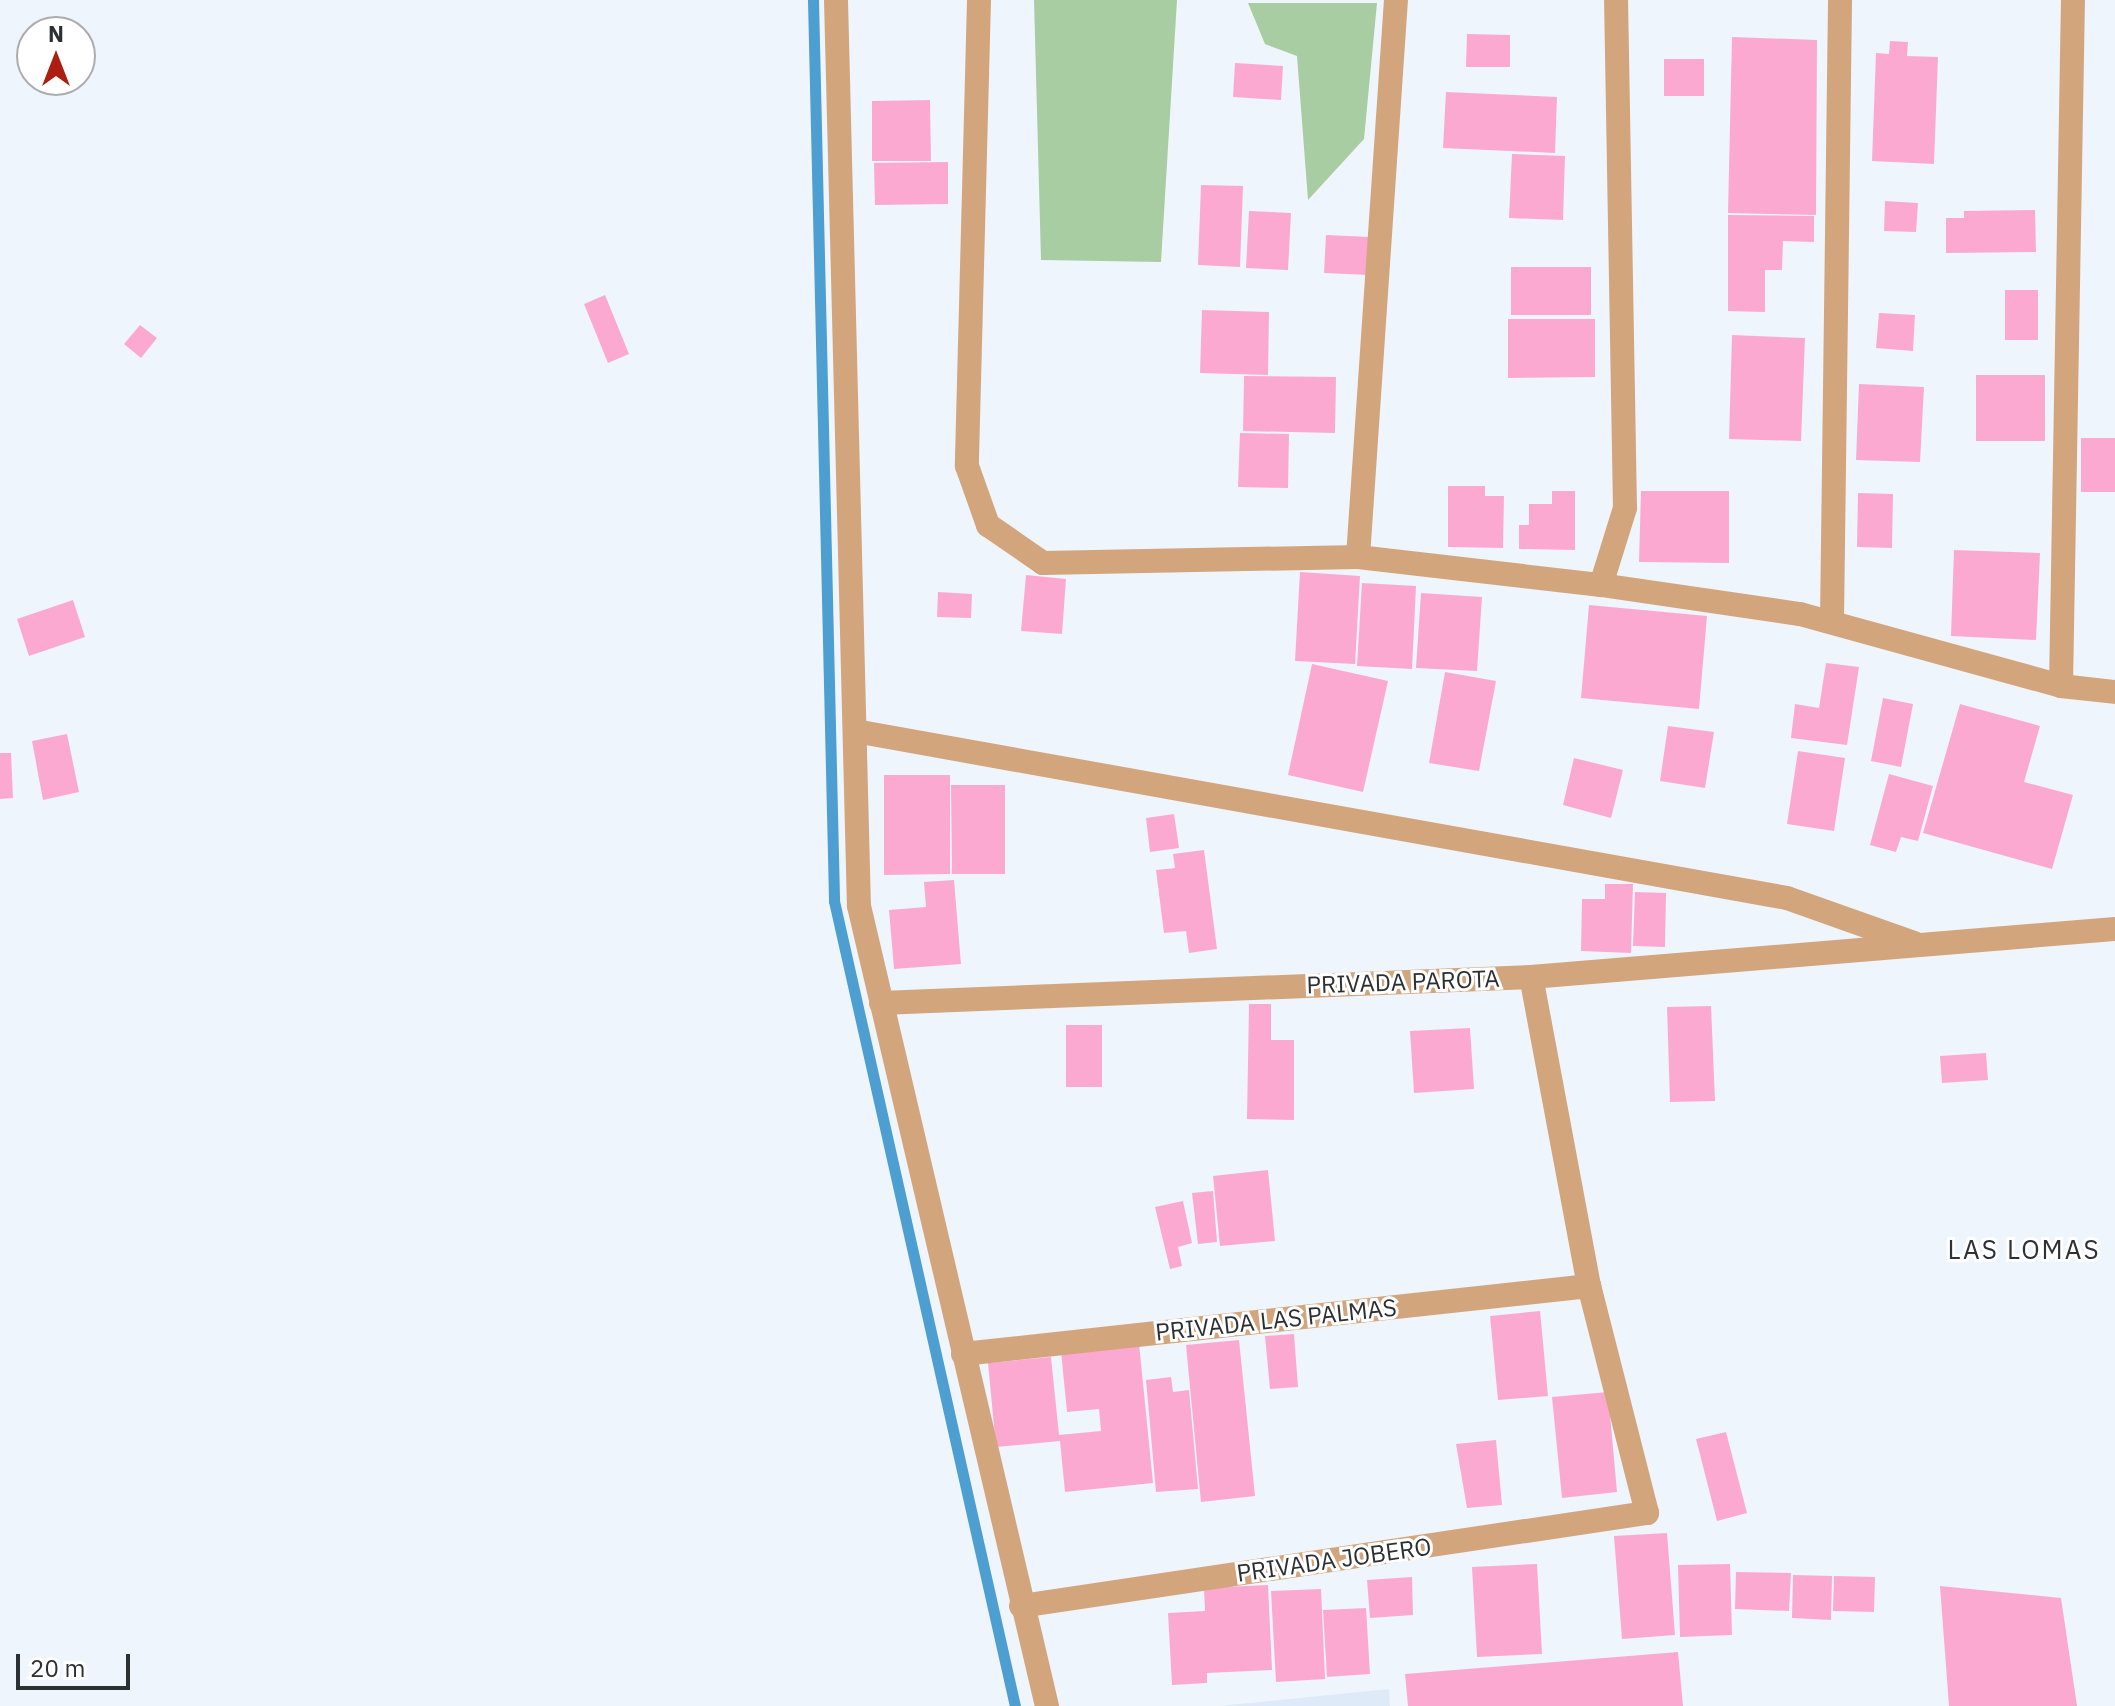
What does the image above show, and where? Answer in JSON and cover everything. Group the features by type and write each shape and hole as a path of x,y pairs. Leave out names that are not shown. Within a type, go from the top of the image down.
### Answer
{"street":[{"path":"836,0 859,906 1021,1606 1047,1706"},
{"path":"979,0 967,466 988,525 1043,563 1358,557 1601,585 1832,621 2061,686 2115,692"},
{"path":"1358,557 1396,0"},
{"path":"1601,585 1625,508 1616,0"},
{"path":"1832,621 1840,0"},
{"path":"2061,686 2073,0"},
{"path":"855,731 1787,898 1924,947"},
{"name":"PRIVADA PAROTA","path":"881,1003 1531,977 2115,929"},
{"path":"1531,977 1589,1286"},
{"name":"PRIVADA LAS PALMAS","path":"963,1354 1589,1286"},
{"name":"PRIVADA JOBERO","path":"1021,1606 1647,1513 1589,1286"}],"shaded area":[{"path":"1389,1689 1390,1706 1219,1706"}],"green space":[{"path":"1034,0 1177,0 1161,262 1041,260"},
{"path":"1248,3 1377,3 1364,139 1308,200 1297,56 1265,44"}],"building":[{"path":"1467,34 1510,35 1510,67 1466,67"},
{"path":"1732,37 1817,40 1816,215 1728,213"},
{"path":"1890,41 1908,42 1907,56 1938,57 1934,164 1872,161 1876,53 1889,54"},
{"path":"1664,59 1704,59 1704,96 1664,96"},
{"path":"1235,63 1283,66 1281,100 1233,97"},
{"path":"1446,92 1557,97 1555,153 1443,148"},
{"path":"930,100 931,161 872,161 872,101"},
{"path":"1512,154 1565,156 1563,220 1509,218"},
{"path":"948,162 948,204 875,205 874,163"},
{"path":"1201,185 1243,186 1240,267 1198,265"},
{"path":"1885,201 1918,203 1916,232 1884,231"},
{"path":"2035,210 2036,252 1946,253 1946,218 1964,218 1964,211"},
{"path":"1249,211 1291,213 1288,270 1246,268"},
{"path":"1728,215 1814,216 1814,242 1783,241 1782,270 1765,270 1765,312 1728,311"},
{"path":"1326,235 1370,237 1369,275 1324,273"},
{"path":"1511,267 1591,267 1591,315 1511,315"},
{"path":"2005,290 2038,290 2038,340 2005,340"},
{"path":"605,295 629,354 608,363 584,304"},
{"path":"1202,310 1269,312 1268,375 1200,373"},
{"path":"1879,313 1915,315 1913,351 1876,348"},
{"path":"1508,319 1595,319 1595,377 1508,378"},
{"path":"140,325 157,338 141,358 124,344"},
{"path":"1732,335 1805,338 1801,441 1729,439"},
{"path":"1976,375 2045,375 2045,441 1976,441"},
{"path":"1244,376 1336,377 1335,433 1243,431"},
{"path":"1859,384 1924,387 1920,462 1856,460"},
{"path":"1240,433 1289,434 1288,488 1238,487"},
{"path":"2081,438 2115,438 2115,492 2081,492"},
{"path":"1448,486 1485,486 1485,496 1504,496 1503,548 1448,547"},
{"path":"1552,491 1575,491 1575,550 1519,549 1519,525 1529,525 1529,504 1552,504"},
{"path":"1641,491 1729,491 1729,563 1639,562"},
{"path":"1858,493 1893,494 1892,548 1857,547"},
{"path":"1954,550 2040,553 2036,640 1951,636"},
{"path":"1300,572 1360,576 1355,664 1295,661"},
{"path":"1026,575 1066,579 1062,634 1021,631"},
{"path":"1362,583 1416,586 1412,669 1357,666"},
{"path":"938,592 972,594 971,618 937,617"},
{"path":"1421,593 1482,597 1477,671 1416,668"},
{"path":"73,600 85,637 29,656 17,619"},
{"path":"1589,605 1707,616 1699,709 1581,698"},
{"path":"1826,663 1859,667 1847,745 1791,738 1795,704 1819,708"},
{"path":"1312,664 1388,681 1363,792 1288,775"},
{"path":"1445,672 1496,681 1479,771 1429,763"},
{"path":"1883,698 1913,704 1901,767 1871,761"},
{"path":"1960,704 2040,726 2024,782 2073,795 2052,869 1923,833"},
{"path":"1668,726 1714,732 1705,788 1660,781"},
{"path":"67,734 79,792 43,800 32,741"},
{"path":"1798,751 1845,758 1834,831 1787,824"},
{"path":"0,753 11,753 13,798 0,799"},
{"path":"1574,758 1623,770 1611,818 1563,805"},
{"path":"1889,774 1933,786 1918,841 1901,837 1896,852 1870,845"},
{"path":"884,775 950,775 950,874 884,875"},
{"path":"951,785 1005,785 1005,874 952,874"},
{"path":"1174,814 1179,848 1150,852 1146,818"},
{"path":"1204,850 1217,949 1189,953 1186,931 1164,933 1156,870 1175,868 1173,854"},
{"path":"954,880 961,964 894,969 889,910 926,907 924,882"},
{"path":"1605,884 1633,884 1631,953 1581,951 1582,899 1605,899"},
{"path":"1635,892 1666,893 1665,947 1633,946"},
{"path":"1249,1004 1271,1004 1271,1040 1294,1040 1294,1120 1247,1119"},
{"path":"1711,1006 1715,1101 1670,1102 1667,1007"},
{"path":"1066,1025 1102,1025 1102,1087 1066,1087"},
{"path":"1470,1028 1474,1089 1414,1093 1410,1031"},
{"path":"1986,1053 1988,1080 1942,1083 1940,1056"},
{"path":"1268,1170 1275,1241 1220,1246 1213,1176"},
{"path":"1213,1191 1217,1242 1198,1244 1192,1193"},
{"path":"1183,1201 1192,1243 1178,1247 1182,1266 1170,1269 1155,1207"},
{"path":"1540,1311 1548,1396 1498,1400 1490,1316"},
{"path":"1294,1334 1298,1387 1270,1389 1265,1336"},
{"path":"1239,1340 1255,1496 1201,1502 1186,1345"},
{"path":"1139,1343 1153,1483 1065,1492 1060,1441 996,1447 988,1363 1051,1357 1059,1435 1101,1431 1099,1409 1067,1412 1061,1351"},
{"path":"1171,1377 1173,1392 1189,1390 1198,1489 1156,1492 1146,1380"},
{"path":"1608,1392 1617,1492 1562,1498 1552,1397"},
{"path":"1726,1432 1747,1513 1717,1521 1696,1439"},
{"path":"1496,1440 1502,1505 1467,1508 1456,1444"},
{"path":"1667,1533 1675,1635 1622,1639 1614,1536"},
{"path":"1537,1564 1542,1654 1477,1657 1472,1567"},
{"path":"1730,1564 1732,1635 1680,1637 1678,1565"},
{"path":"1736,1572 1791,1573 1789,1611 1735,1609"},
{"path":"1793,1575 1832,1576 1831,1620 1792,1618"},
{"path":"1834,1576 1875,1577 1874,1612 1833,1611"},
{"path":"1412,1577 1413,1615 1370,1618 1367,1580"},
{"path":"1268,1585 1272,1670 1207,1673 1207,1683 1172,1685 1168,1613 1205,1611 1204,1588"},
{"path":"1940,1586 2061,1598 2077,1706 1949,1706"},
{"path":"1321,1589 1325,1679 1276,1682 1271,1591"},
{"path":"1366,1608 1370,1674 1327,1677 1323,1610"},
{"path":"1678,1652 1683,1706 1408,1706 1405,1674"}],"waterway":[{"path":"813,0 834,901 1015,1706"}],"district":[{"name":"LAS LOMAS","path":"2024,1250"}]}
